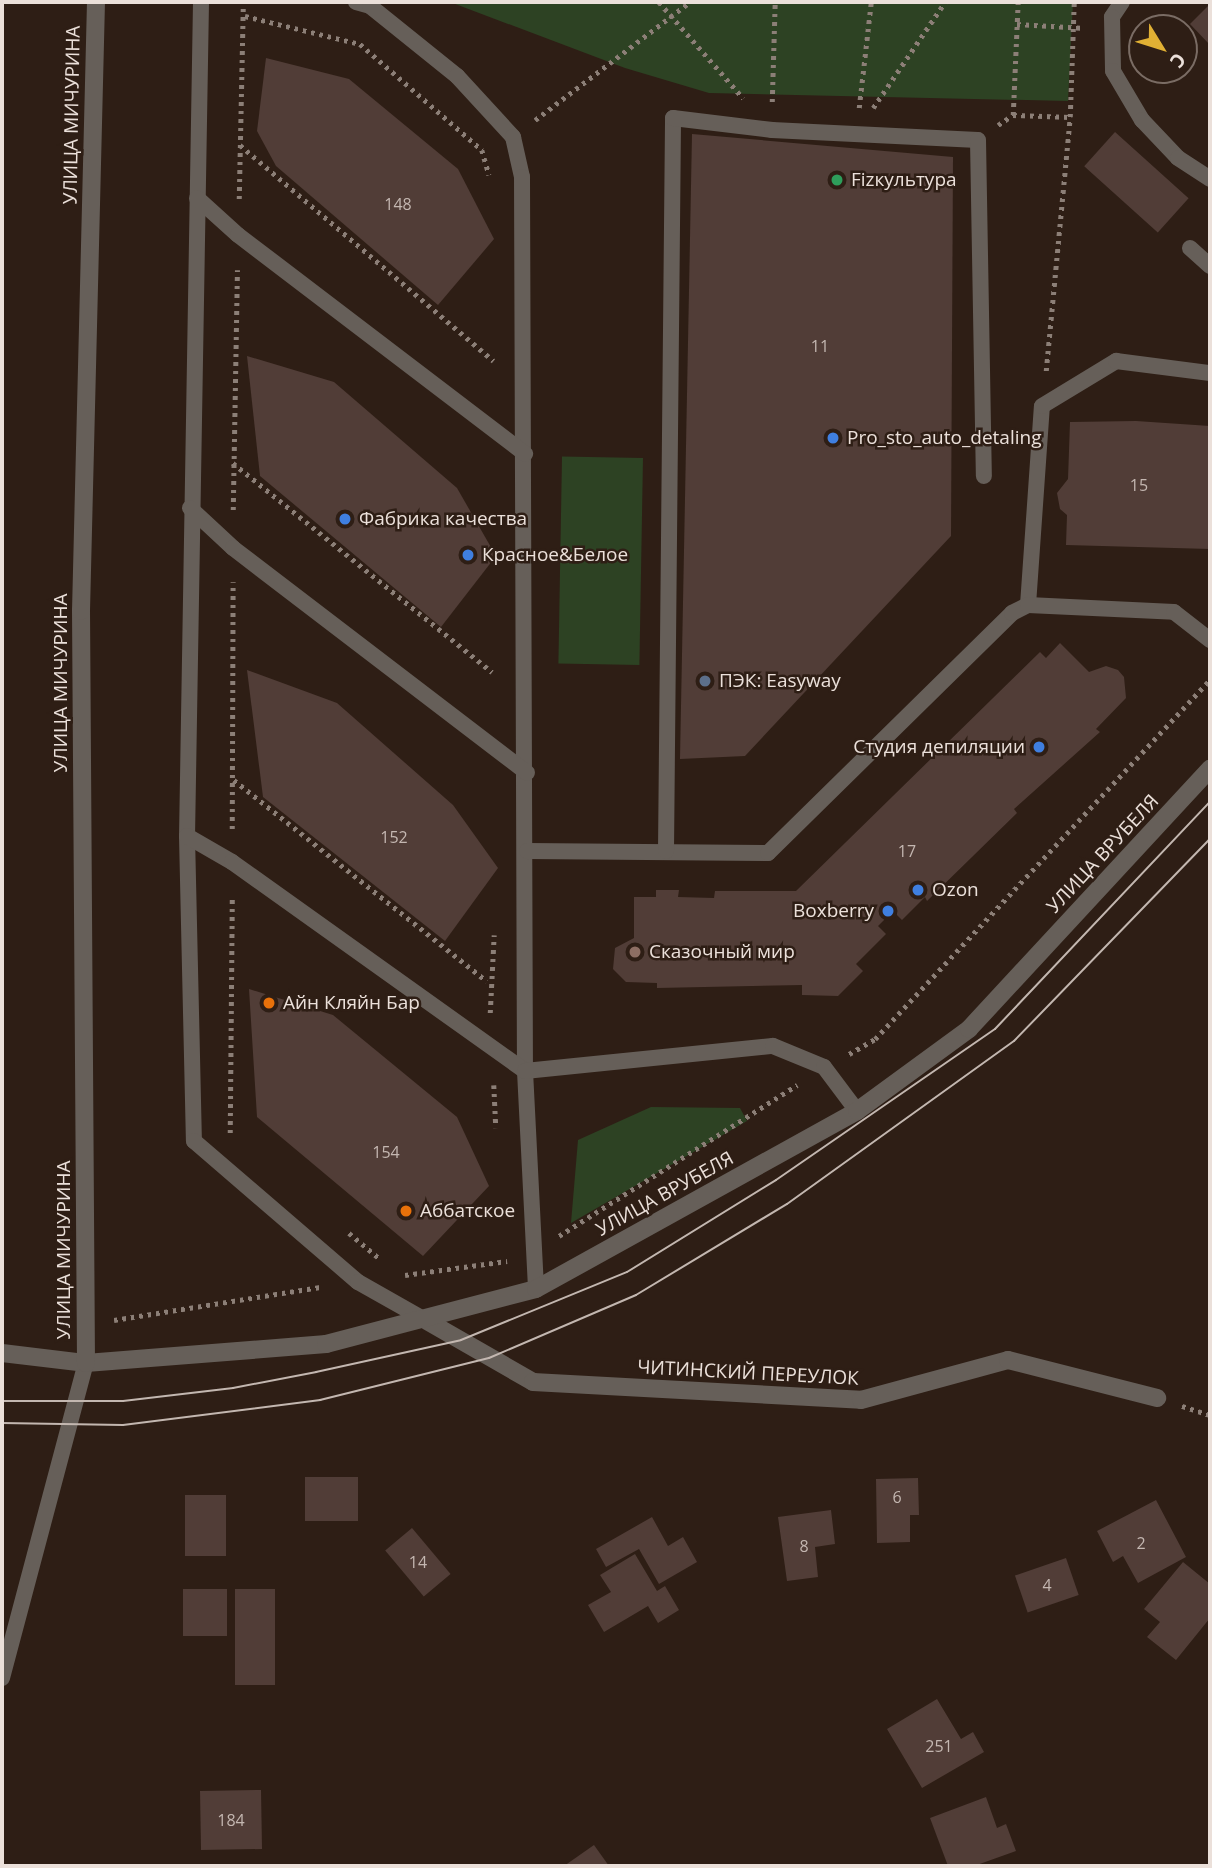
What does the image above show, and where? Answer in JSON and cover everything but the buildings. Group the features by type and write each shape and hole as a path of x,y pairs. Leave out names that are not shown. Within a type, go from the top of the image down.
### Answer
{"street":[{"name":"УЛИЦА МИЧУРИНА","path":"86,1363 81,611 96,2"},
{"name":"УЛИЦА ВРУБЕЛЯ","path":"2,1353 86,1363 326,1344 427,1321 536,1289 857,1111 968,1029 1210,769"},
{"name":"ЧИТИНСКИЙ ПЕРЕУЛОК","path":"427,1321 533,1382 861,1400 1009,1360 1157,1398"}],"lane":[{"path":"201,2 187,836 194,1141 358,1282 427,1321"},
{"path":"356,2 370,6 457,76 513,137 522,177 527,773 525,1071 531,1251 536,1289"},
{"path":"1122,2 1112,17 1113,71 1142,120 1178,158 1210,179"},
{"path":"666,851 673,118 772,130 978,140 984,477"},
{"path":"197,198 238,235 525,454"},
{"path":"1190,248 1210,266"},
{"path":"1028,605 1042,406 1116,360 1210,373"},
{"path":"191,509 233,548 527,773"},
{"path":"527,851 768,853 1012,613 1028,605 1174,612 1210,640"},
{"path":"187,836 232,862 525,1071 773,1046 824,1067 857,1111"},
{"path":"2,1678 86,1363"}],"path":[{"path":"240,1141 229,1132 233,463 245,16 243,2"},
{"path":"659,2 772,130"},
{"path":"482,150 513,137 673,19 690,2"},
{"path":"772,130 775,2"},
{"path":"856,134 871,2"},
{"path":"856,134 945,2"},
{"path":"1013,115 1018,2"},
{"path":"1042,406 1070,117 1074,2"},
{"path":"245,16 360,44 482,150 493,189"},
{"path":"1017,24 1112,30"},
{"path":"978,140 1013,115 1070,117"},
{"path":"240,145 495,362"},
{"path":"496,349 496,374"},
{"path":"233,463 492,672"},
{"path":"492,685 493,660"},
{"path":"86,1328 127,1316 504,1262 593,1219 824,1067 875,1039 1210,680"},
{"path":"233,779 488,982"},
{"path":"494,930 488,982 497,1141"},
{"path":"346,1230 389,1266"},
{"path":"503,1249 504,1262"}],"green space":[{"path":"450,2 1073,2 1068,101 709,93 625,68"},
{"path":"562,457 643,458 639,665 558,664"},
{"path":"651,1107 740,1108 747,1121 571,1223 578,1140"}],"tram line":[{"path":"2,1401 123,1401 233,1388 316,1372 461,1340 627,1272 776,1180 995,1029 1210,802"},
{"path":"2,1423 123,1425 320,1400 489,1358 636,1295 787,1204 1014,1041 1210,839"}],"place":[{"name":"Fizкультура","path":"837,180"},
{"name":"Pro_sto_auto_detaling","path":"833,438"},
{"name":"Фабрика качества","path":"345,519"},
{"name":"Красное&Белое","path":"468,555"},
{"name":"ПЭК: Easyway","path":"705,681"},
{"name":"Студия депиляции","path":"1039,747"},
{"name":"Ozon","path":"918,890"},
{"name":"Boxberry","path":"888,911"},
{"name":"Сказочный мир","path":"635,952"},
{"name":"Айн Кляйн Бар","path":"269,1003"},
{"name":"Аббатское","path":"406,1211"}]}
